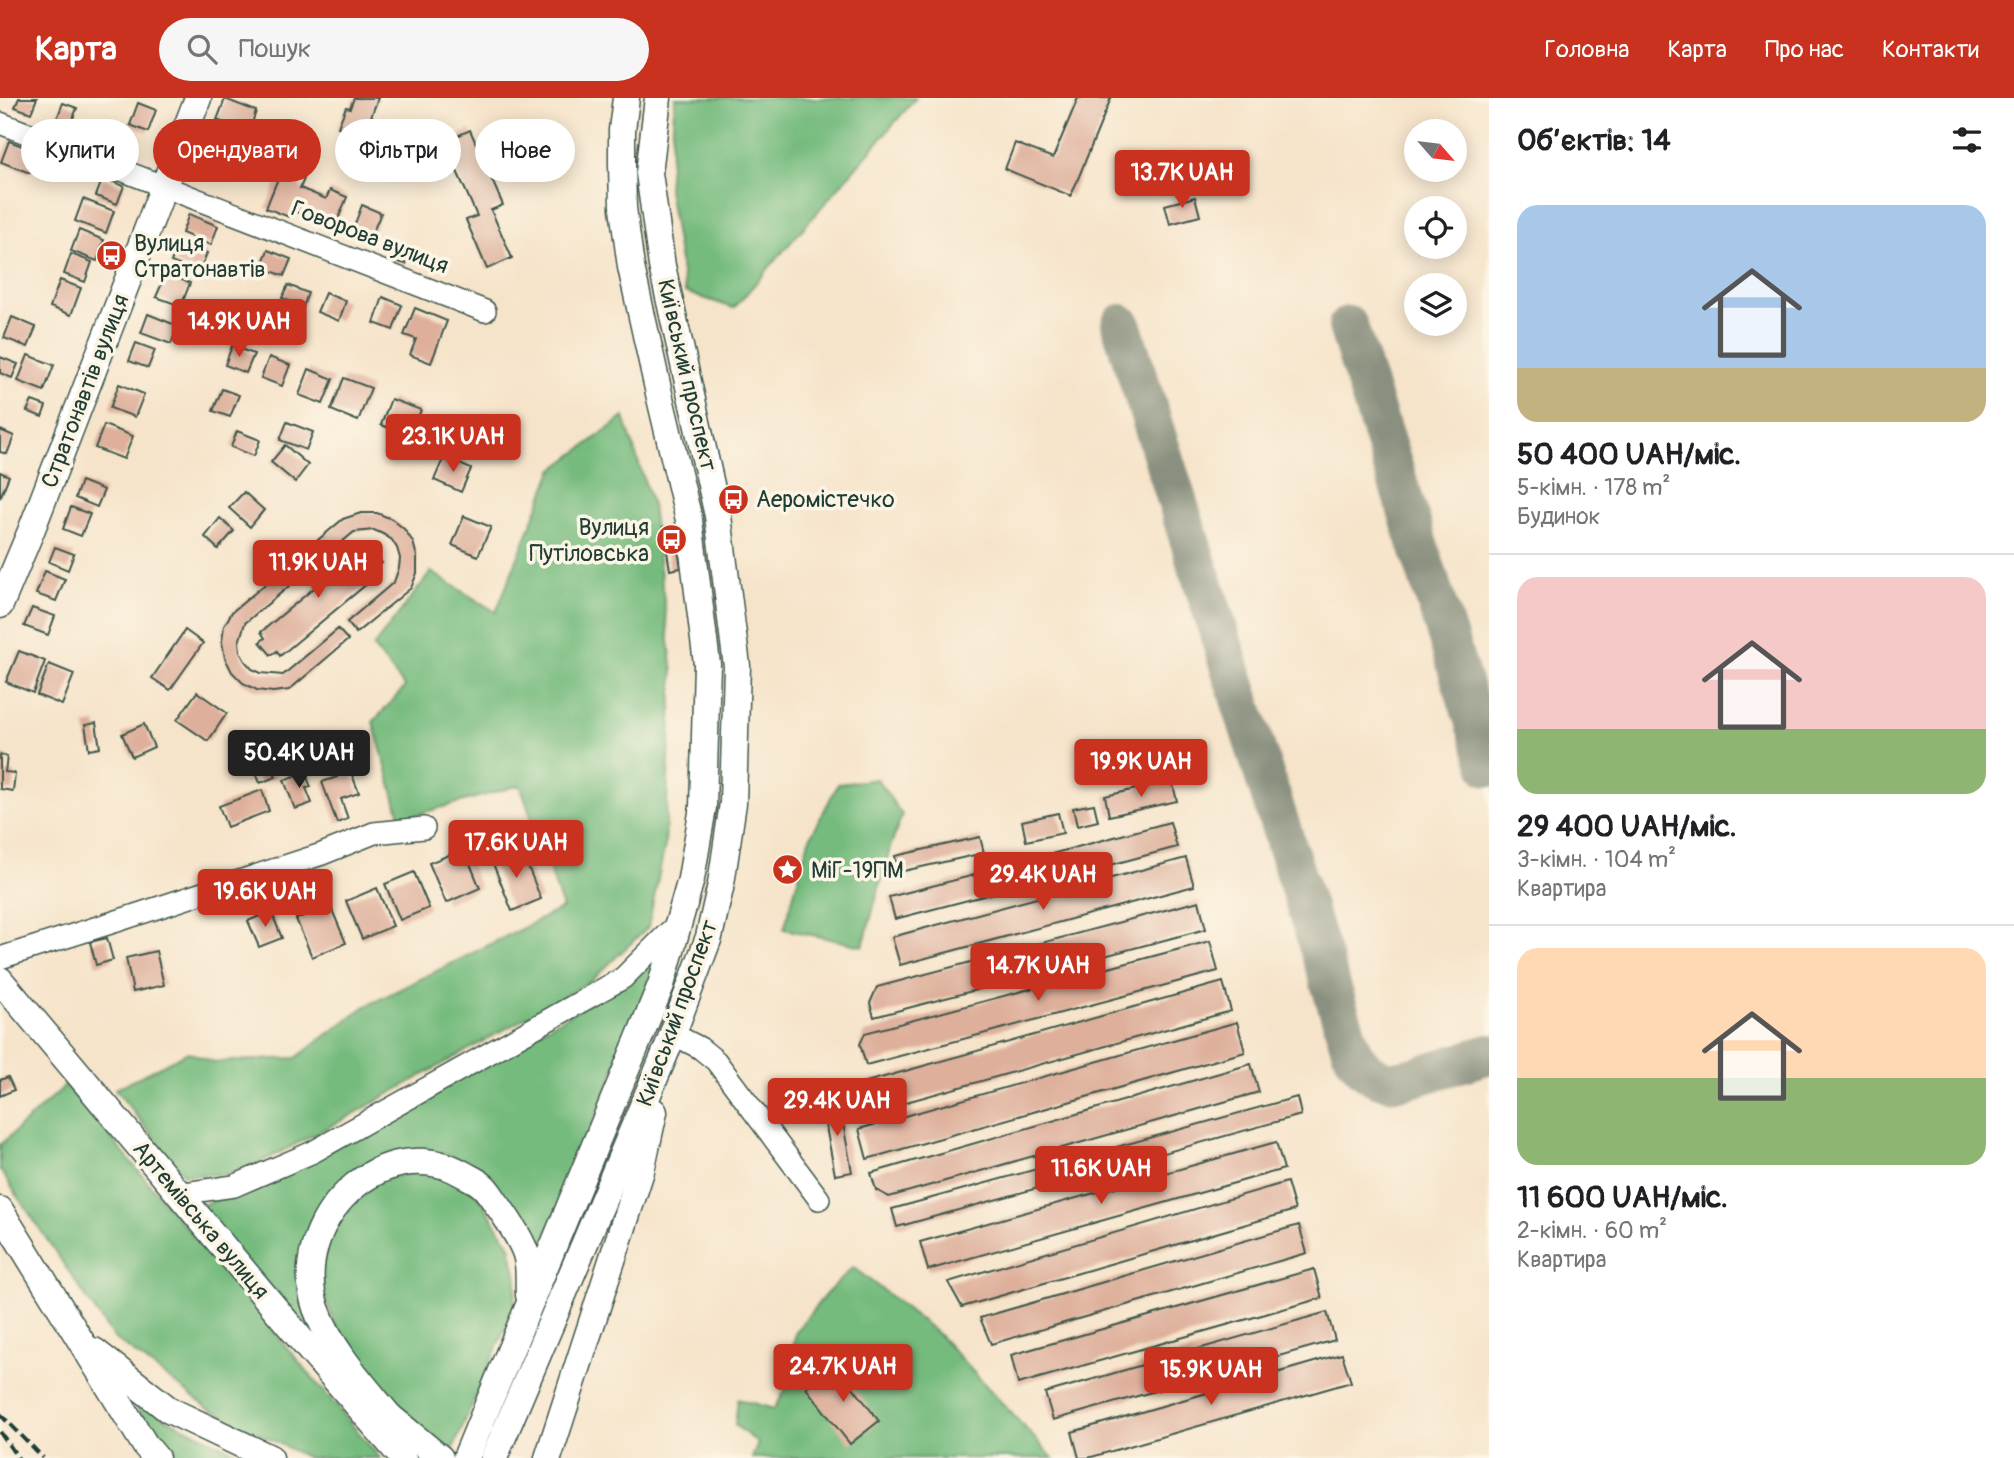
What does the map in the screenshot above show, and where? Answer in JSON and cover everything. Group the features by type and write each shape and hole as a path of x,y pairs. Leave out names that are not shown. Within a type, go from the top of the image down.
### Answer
{"main road":[{"name":"Стратонавтів вулиця","path":"0,605 198,98"},
{"name":"Київський проспект","path":"484,1450 530,1303 661,985 691,879 703,807 707,664 692,537 631,267 624,208 622,130 626,98"},
{"name":"Київський проспект","path":"484,1450 670,1041 709,937 721,884 733,803 737,666 718,516 662,266 649,173 658,98"},
{"path":"660,398 689,380"},
{"path":"673,455 704,448"},
{"path":"0,623 31,531"},
{"path":"691,879 699,890 711,892 721,884"},
{"path":"680,921 702,923 709,937"},
{"name":"Артемівська вулиця","path":"0,981 403,1458"},
{"path":"548,1458 641,1171 670,1041"},
{"path":"391,1418 336,1350 316,1306 310,1271 319,1233 341,1196 374,1171 416,1161 452,1167 483,1186 508,1220 527,1256 530,1303"},
{"path":"0,1210 145,1445 156,1458"},
{"path":"81,1341 169,1410 270,1458"},
{"path":"309,1349 440,1458"}],"street":[{"name":"Говорова вулиця","path":"0,123 485,311"},
{"path":"0,958 296,862 374,833 424,828"},
{"path":"178,1194 234,1186 313,1152 624,978 680,921"},
{"path":"670,1041 700,1048 716,1061 819,1199"}],"green space":[{"path":"675,98 916,98 734,308 685,292 668,189"},
{"path":"624,417 652,505 673,673 665,845 648,927 591,981 348,1117 238,1174 184,1175 115,1089 188,1052 214,1062 296,1058 364,1007 563,908 520,785 401,819 373,722 405,687 373,647 431,572 496,612 553,470"},
{"path":"877,779 902,815 863,946 784,929 809,840 838,784"},
{"path":"660,951 532,1272 488,1178 454,1157 420,1149 392,1154 301,1255 300,1291 308,1322 321,1347 198,1206 272,1182 625,983"},
{"path":"66,1085 380,1458 308,1458 208,1408 113,1337 0,1170 0,1145"},
{"path":"429,1168 478,1195 510,1246 517,1278 514,1308 451,1453 402,1408 352,1351 333,1320 323,1288 323,1256 336,1224 349,1204 382,1180"},
{"path":"853,1267 937,1333 1053,1458 752,1458 758,1443 735,1425 738,1399 774,1409 786,1389 796,1331 826,1294"},
{"path":"129,1396 169,1420 249,1458 168,1458"}],"building":[{"path":"19,98 37,98 31,113 15,107"},
{"path":"354,98 378,98 371,117 377,119 341,119 346,107 350,108"},
{"path":"1078,98 1111,98 1071,196 1005,169 1015,143 1053,158"},
{"path":"225,99 256,111 253,119 217,119"},
{"path":"63,103 77,108 73,119 57,119"},
{"path":"138,103 156,110 148,132 139,128 139,119 132,119"},
{"path":"470,130 475,141 475,182 493,182 503,205 491,210 512,258 487,269 466,220 477,216 461,180 461,134"},
{"path":"9,141 21,146 21,170 1,162"},
{"path":"101,182 114,182 124,186 117,204 96,196"},
{"path":"277,182 303,182 300,188 326,199 330,190 347,197 335,227 291,210 289,217 266,208"},
{"path":"1195,197 1200,216 1170,224 1165,205"},
{"path":"83,199 114,211 106,233 75,221"},
{"path":"362,205 381,213 370,239 352,232"},
{"path":"189,214 218,226 211,245 182,233"},
{"path":"79,230 104,240 97,261 71,251"},
{"path":"179,242 207,253 199,273 171,262"},
{"path":"399,245 410,247 406,264 395,261"},
{"path":"268,250 291,259 284,276 261,267"},
{"path":"71,254 92,262 85,282 64,274"},
{"path":"166,274 190,283 181,306 156,297"},
{"path":"60,280 81,288 71,315 50,307"},
{"path":"288,285 308,293 303,307 282,298"},
{"path":"325,293 346,301 339,321 317,312"},
{"path":"383,297 402,305 393,330 374,323"},
{"path":"415,308 447,321 431,363 410,355 416,339 404,335"},
{"path":"148,314 178,326 171,344 141,333"},
{"path":"12,317 36,327 28,347 4,338"},
{"path":"136,343 155,350 148,368 129,361"},
{"path":"232,346 254,354 246,373 225,365"},
{"path":"28,355 54,365 44,391 18,381"},
{"path":"0,357 18,364 12,378 0,373"},
{"path":"269,357 290,365 282,386 261,378"},
{"path":"309,369 333,379 323,404 299,395"},
{"path":"344,378 371,388 358,421 331,410"},
{"path":"119,384 144,394 135,417 110,408"},
{"path":"222,389 239,395 230,417 213,411"},
{"path":"391,399 421,410 410,436 381,425"},
{"path":"32,401 46,406 42,417 27,411"},
{"path":"464,420 491,431 481,455 454,444"},
{"path":"287,422 313,432 306,450 280,440"},
{"path":"104,425 133,436 124,459 95,448"},
{"path":"0,430 14,436 7,454 0,452"},
{"path":"237,431 260,440 254,456 231,447"},
{"path":"285,445 308,465 295,482 271,462"},
{"path":"444,457 471,469 461,492 434,480"},
{"path":"0,472 9,476 0,498"},
{"path":"81,481 104,490 97,507 75,498"},
{"path":"244,492 264,510 250,527 229,508"},
{"path":"71,507 90,514 81,536 63,529"},
{"path":"361,513 377,513 392,519 404,529 413,542 417,573 411,588 356,633 347,622 394,582 400,558 392,540 383,534 374,530 354,532 245,623 239,642 240,652 252,669 261,673 283,675 338,629 348,640 289,690 257,690 243,683 232,672 225,658 222,642 224,626 232,612 343,519"},
{"path":"464,516 491,527 478,556 452,545"},
{"path":"220,518 234,531 218,549 205,537"},
{"path":"674,526 681,568 670,570 663,527"},
{"path":"55,547 74,554 68,570 49,562"},
{"path":"360,550 365,555 371,550 382,563 376,568 380,573 280,656 277,651 271,655 260,642 265,638 261,632"},
{"path":"45,571 65,579 56,601 36,594"},
{"path":"32,608 55,616 48,635 24,626"},
{"path":"185,630 203,643 170,690 152,678"},
{"path":"19,651 45,661 33,693 6,682"},
{"path":"49,664 74,674 62,705 37,695"},
{"path":"197,692 227,713 208,741 177,720"},
{"path":"96,723 100,748 89,750 85,725"},
{"path":"144,724 154,747 132,757 122,734"},
{"path":"345,737 357,770 351,772 359,793 341,799 348,819 337,823 322,782 337,777 331,758 298,770 293,755"},
{"path":"0,755 7,756 5,772 15,773 13,791 0,789"},
{"path":"282,758 284,764 273,769 276,777 260,783 254,768"},
{"path":"305,772 311,787 306,788 312,803 295,809 284,780"},
{"path":"1172,781 1177,801 1109,816 1105,796"},
{"path":"262,790 269,811 227,827 219,806"},
{"path":"1094,804 1098,821 1077,826 1073,808"},
{"path":"1058,813 1063,833 1026,841 1022,821"},
{"path":"1170,822 1177,847 1025,888 1018,863"},
{"path":"980,837 984,853 899,872 895,856"},
{"path":"464,849 480,888 446,903 429,863"},
{"path":"521,849 541,899 512,911 492,861"},
{"path":"1186,858 1194,886 900,965 892,937"},
{"path":"994,870 999,892 895,919 889,897"},
{"path":"414,872 429,908 400,920 385,884"},
{"path":"377,888 393,926 362,939 346,901"},
{"path":"1199,901 1206,929 874,1017 870,1003 877,987"},
{"path":"330,905 346,943 312,957 296,919"},
{"path":"271,911 282,938 259,947 248,921"},
{"path":"107,938 113,960 96,965 90,942"},
{"path":"1210,941 1218,971 866,1065 860,1044 865,1033"},
{"path":"156,951 164,985 133,992 126,958"},
{"path":"1223,982 1231,1011 860,1115 852,1086"},
{"path":"1237,1022 1245,1052 867,1159 859,1129"},
{"path":"1251,1064 1259,1092 889,1197 876,1190 871,1173"},
{"path":"8,1077 14,1090 0,1096 0,1080"},
{"path":"1297,1097 1301,1115 897,1227 892,1209"},
{"path":"839,1102 852,1172 835,1175 822,1105"},
{"path":"1276,1142 1284,1169 928,1270 920,1242"},
{"path":"1287,1182 1295,1210 962,1307 948,1282"},
{"path":"1299,1225 1307,1253 991,1344 980,1318"},
{"path":"1314,1269 1322,1298 1018,1384 1011,1355"},
{"path":"1327,1312 1335,1340 1053,1420 1045,1393"},
{"path":"1342,1354 1351,1382 1088,1458 1079,1458 1072,1432"},
{"path":"836,1365 879,1421 850,1444 806,1388"}],"taxiway":[{"path":"1121,324 1352,1052 1370,1073 1390,1080 1412,1078 1489,1054"},
{"path":"1348,326 1489,767"}],"railway":[{"path":"0,1414 43,1458"},
{"path":"0,1432 18,1458"}],"place":[{"name":"Вулиця Стратонавтів","path":"111,256"},
{"name":"Аеромістечко","path":"733,499"},
{"name":"Вулиця Путіловська","path":"672,540"},
{"name":"МіГ-19ПМ","path":"788,870"}]}
